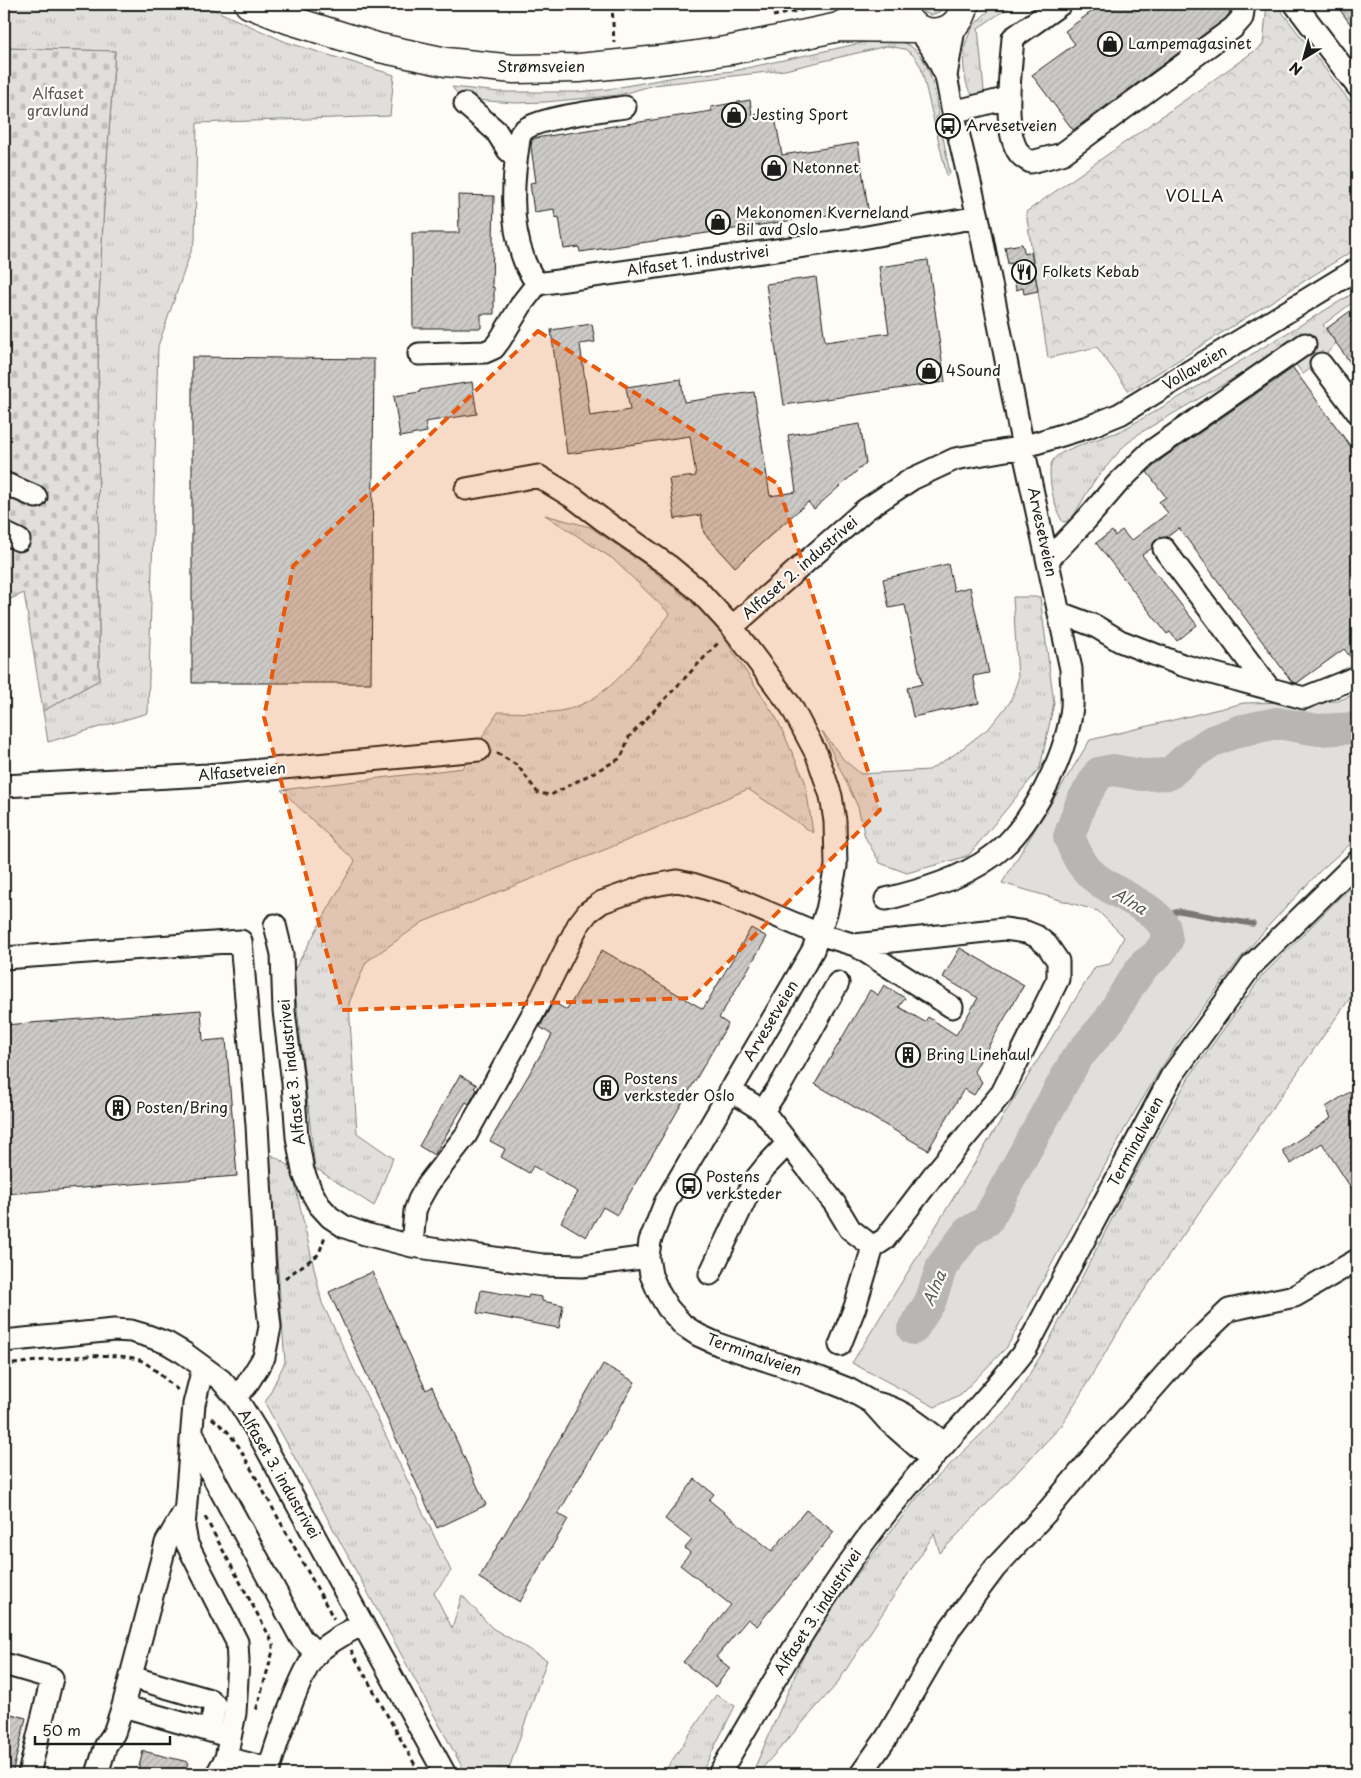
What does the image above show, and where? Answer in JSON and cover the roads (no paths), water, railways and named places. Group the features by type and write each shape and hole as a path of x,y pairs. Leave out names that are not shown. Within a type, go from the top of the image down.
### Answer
{"main road":[{"name":"Strømsveien","path":"248,4 290,20 380,48 446,62 514,69 579,68 670,59 731,50 832,16 883,4"},
{"path":"901,4 902,12 907,21 917,29"},
{"name":"Strømsveien","path":"832,16 917,29 930,33 948,29 963,10"}],"street":[{"path":"1061,4 1013,38 1008,98 1012,139 1019,154 1031,162 1062,154 1233,28 1242,18 1244,4"},
{"path":"1295,4 1357,86"},
{"name":"Arvesetveien","path":"946,76 963,10"},
{"name":"Arvesetveien","path":"886,899 918,891 975,868 993,856 1025,824 1040,798 1067,736 1072,706 1071,669 1060,613 1023,447 978,217 946,76 933,50 917,29"},
{"path":"953,112 1008,98"},
{"path":"466,104 496,131 508,150 516,157"},
{"path":"419,354 485,352 494,348 523,302 537,284 524,262 517,240 512,196 516,157 522,131 534,124 566,116 625,107"},
{"name":"Alfaset 1. industrivei","path":"537,284 861,238 978,217"},
{"name":"Vollaveien","path":"1023,447 1088,427 1120,414 1357,269"},
{"path":"1048,560 1118,483 1150,452 1305,344"},
{"path":"1321,364 1357,412"},
{"name":"Alfaset 2. industrivei","path":"832,889 836,866 835,820 831,796 817,755 791,706 732,627 866,510 912,479 955,459 1023,447"},
{"path":"466,489 538,476 574,498 669,566 698,590 732,627"},
{"path":"4,483 36,497"},
{"path":"1164,549 1269,688"},
{"path":"1060,613 1182,665 1304,698 1357,677"},
{"name":"Alfasetveien","path":"4,786 207,775 488,752"},
{"name":"Terminalveien","path":"871,1402 888,1421 931,1460 999,1384 1026,1349 1171,1077 1252,965 1357,862"},
{"path":"412,1246 415,1211 419,1200 428,1184 466,1135 542,997 578,925 588,912 602,902 644,887 677,881 724,894 819,934 855,945 952,1006"},
{"name":"Arvesetveien","path":"648,1257 650,1241 665,1203 813,950 832,889"},
{"name":"Alfaset 3. industrivei","path":"274,925 282,954 284,1011 303,1171 318,1205 330,1218 345,1227 365,1234 412,1246 543,1265 582,1266 648,1257"},
{"path":"840,1345 855,1306 873,1247 885,1239 932,1177 1002,1092 1050,997 1058,979 1059,969 1054,953 1036,936 1026,932 1004,929 855,945"},
{"path":"4,958 241,941 257,1125 266,1291 270,1327 264,1357 246,1386 234,1396"},
{"path":"763,1111 783,1081 838,983"},
{"path":"730,1090 763,1111 835,1204 850,1229 873,1247"},
{"path":"710,1274 754,1181 788,1143"},
{"name":"Terminalveien","path":"648,1257 651,1274 668,1308 683,1325 698,1335 720,1345 820,1378 848,1389 871,1402 899,1410 945,1444"},
{"path":"861,1774 887,1737 952,1627 995,1568 1046,1513 1183,1354 1229,1310 1295,1296 1357,1260"},
{"name":"Alfaset 3. industrivei","path":"4,1341 82,1332 131,1331 167,1343 221,1380 234,1396 258,1433 445,1774"},
{"path":"203,1368 194,1404 184,1527 188,1544 237,1642 238,1661 235,1713 225,1769 267,1772 306,1671 317,1654 342,1634 362,1624"},
{"path":"192,1433 204,1460 301,1638 317,1654"},
{"name":"Alfaset 3. industrivei","path":"719,1774 785,1662 840,1575 896,1500 931,1460"},
{"path":"97,1774 106,1745 114,1733 123,1706 166,1542 185,1509"},
{"path":"4,1664 52,1678 29,1774"},
{"path":"131,1677 210,1700 215,1705 210,1731"},
{"path":"123,1706 231,1737"},
{"path":"109,1774 116,1747 114,1733"}],"waterway":[{"name":"Alna","path":"913,1329 930,1302 942,1266 968,1232 987,1221 1076,1059 1110,1019 1129,986 1145,964 1156,956 1167,941 1165,928 1158,918 1140,904 1106,885 1088,871 1079,859 1069,837 1081,803 1099,773 1113,770 1142,775 1169,774 1188,757 1212,741 1239,731 1277,723 1318,730 1357,728"},
{"path":"1155,918 1180,911 1253,924"}],"place":[{"name":"Lampemagasinet","path":"1110,44"},
{"name":"Jesting Sport","path":"734,115"},
{"name":"Arvesetveien","path":"948,126"},
{"name":"Netonnet","path":"774,168"},
{"name":"Mekonomen Kverneland Bil avd Oslo","path":"718,222"},
{"name":"Folkets Kebab","path":"1024,272"},
{"name":"4Sound","path":"929,371"},
{"name":"Bring Linehaul","path":"908,1055"},
{"name":"Postens verksteder Oslo","path":"606,1088"},
{"name":"Posten/Bring","path":"118,1108"},
{"name":"Postens verksteder","path":"689,1186"}],"district":[{"name":"VOLLA","path":"1195,196"}],"park label":[{"name":"Alfaset gravlund","path":"58,102"}]}
